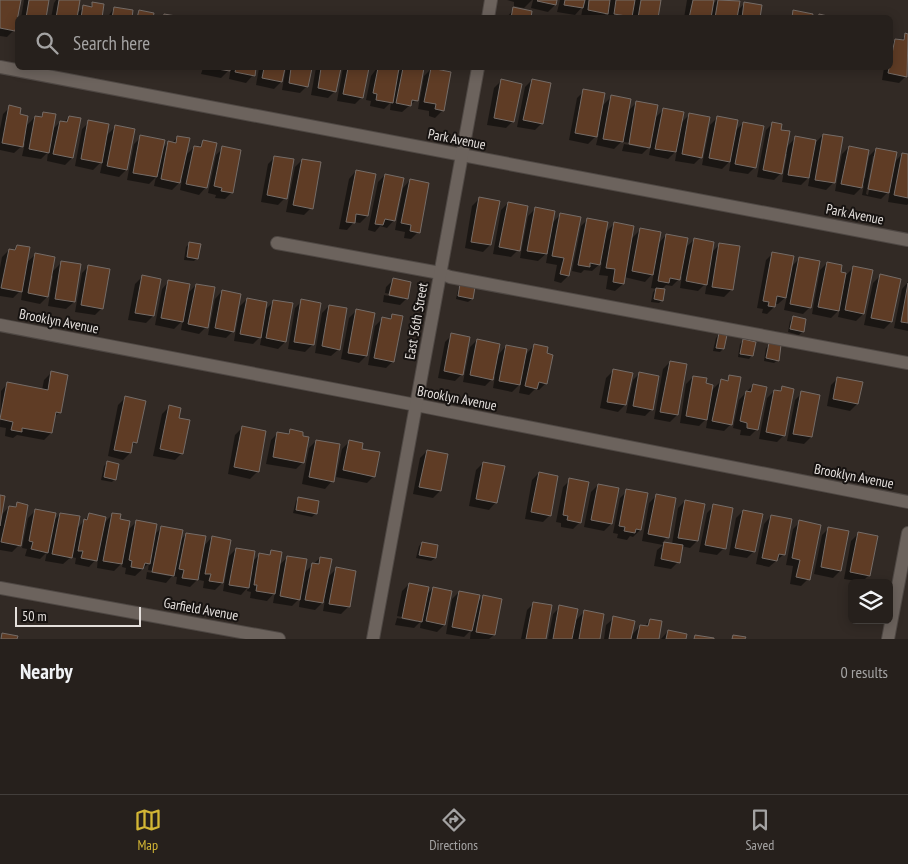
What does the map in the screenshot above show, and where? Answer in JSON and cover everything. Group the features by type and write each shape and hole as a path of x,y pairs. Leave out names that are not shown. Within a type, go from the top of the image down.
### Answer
{"street":[{"path":"488,15 491,0"},
{"name":"Park Avenue","path":"0,67 15,70"},
{"name":"Park Avenue","path":"16,70 908,240"},
{"name":"East 56th Street","path":"373,639 478,70"},
{"path":"277,244 440,273 450,277 908,363"},
{"name":"Brooklyn Avenue","path":"0,325 908,502"},
{"path":"888,639 908,533"},
{"name":"Garfield Avenue","path":"0,588 279,639"}],"building":[{"path":"0,0 21,0 18,15 15,15 15,31 0,28"},
{"path":"29,0 49,0 46,15 26,15"},
{"path":"59,0 80,0 78,15 56,15"},
{"path":"538,0 557,0 556,5"},
{"path":"565,0 585,0 583,8 564,5"},
{"path":"589,0 610,0 608,14 588,10"},
{"path":"616,0 635,0 632,15 614,14"},
{"path":"641,0 661,0 658,15 638,15"},
{"path":"693,0 714,0 712,15 690,15"},
{"path":"718,0 740,1 738,15 716,15"},
{"path":"92,2 104,4 102,15 81,15 83,5 92,7"},
{"path":"744,2 762,5 760,15 742,15"},
{"path":"114,7 133,10 132,15 113,15"},
{"path":"513,7 532,11 531,15 512,15"},
{"path":"139,10 154,13 154,15 138,15"},
{"path":"793,10 813,14 813,15 792,15"},
{"path":"905,33 908,34 907,77 888,73 889,70 893,70 895,39 904,40"},
{"path":"236,70 256,70 255,76 235,72"},
{"path":"264,70 285,70 282,82 262,78"},
{"path":"291,70 312,70 308,87 289,83"},
{"path":"321,70 341,70 336,92 318,88"},
{"path":"348,70 369,70 363,98 343,94"},
{"path":"378,70 399,70 393,103 376,100 377,94 373,93"},
{"path":"403,70 424,70 418,101 412,100 411,106 396,103"},
{"path":"431,70 451,72 444,111 435,109 436,104 424,102"},
{"path":"501,79 522,84 514,122 494,118"},
{"path":"532,79 551,83 543,124 523,120"},
{"path":"583,89 605,93 597,137 575,133"},
{"path":"611,95 631,99 623,142 603,139"},
{"path":"636,101 658,105 650,148 629,144"},
{"path":"9,105 21,108 20,114 28,116 23,147 2,143"},
{"path":"663,108 684,112 676,152 655,149"},
{"path":"43,112 56,114 49,153 29,149 35,116 42,117"},
{"path":"689,113 710,117 702,158 682,154"},
{"path":"69,116 81,118 73,158 53,154 60,121 67,122"},
{"path":"717,116 738,120 730,162 709,158"},
{"path":"88,120 109,124 102,163 81,159"},
{"path":"743,122 764,126 756,168 735,164"},
{"path":"772,122 782,124 781,130 790,131 782,174 763,170"},
{"path":"115,125 135,129 127,170 107,166"},
{"path":"823,134 843,137 835,183 815,180"},
{"path":"140,135 165,140 157,177 133,173"},
{"path":"177,136 190,138 180,183 161,179 168,141 176,143"},
{"path":"795,136 816,140 809,178 788,175"},
{"path":"203,140 217,143 207,188 186,184 194,146 201,147"},
{"path":"222,146 241,150 233,193 221,191 222,188 214,186"},
{"path":"849,146 869,150 862,188 841,184"},
{"path":"876,148 897,152 889,193 868,189"},
{"path":"902,153 908,154 908,198 894,195"},
{"path":"274,156 294,159 287,199 267,195"},
{"path":"302,159 321,162 313,209 293,205"},
{"path":"356,170 376,174 368,216 356,214 355,223 346,222"},
{"path":"385,174 404,178 395,221 385,219 383,225 375,224"},
{"path":"410,179 429,183 420,233 410,231 411,225 401,223"},
{"path":"479,197 500,201 491,245 471,242"},
{"path":"508,202 528,206 520,251 499,247"},
{"path":"535,207 555,211 547,254 527,251"},
{"path":"560,213 581,217 569,276 560,274 564,258 552,256"},
{"path":"587,218 608,222 600,265 590,263 590,267 578,265"},
{"path":"614,222 634,226 624,284 613,282 615,269 606,268"},
{"path":"640,228 661,232 653,275 632,271"},
{"path":"666,234 688,238 680,280 670,278 669,283 658,281"},
{"path":"694,238 714,242 707,285 686,281"},
{"path":"189,242 201,244 198,259 187,257"},
{"path":"719,243 740,246 733,290 712,287"},
{"path":"17,245 30,247 22,292 1,288 9,249 15,250"},
{"path":"772,252 794,256 786,298 777,296 775,307 768,306 769,302 763,301"},
{"path":"35,253 55,257 48,297 28,293"},
{"path":"799,257 820,261 811,308 790,304"},
{"path":"61,261 81,264 75,302 55,299"},
{"path":"827,262 842,265 841,272 846,273 839,311 818,307"},
{"path":"88,265 110,269 103,309 81,305"},
{"path":"853,266 873,270 864,314 845,310"},
{"path":"880,274 901,279 892,322 871,318"},
{"path":"142,275 161,279 154,316 135,313"},
{"path":"393,278 411,282 408,299 389,295"},
{"path":"168,280 190,284 183,322 161,318"},
{"path":"908,283 908,323 901,322"},
{"path":"196,284 215,287 208,328 188,324"},
{"path":"460,284 475,287 473,299 458,296"},
{"path":"656,288 665,289 663,301 654,299"},
{"path":"222,290 241,294 234,332 215,328"},
{"path":"247,298 267,302 261,338 240,334"},
{"path":"301,299 321,303 314,345 294,342"},
{"path":"273,300 293,303 286,342 266,338"},
{"path":"329,305 347,308 340,350 322,346"},
{"path":"356,309 375,313 367,356 348,353"},
{"path":"392,314 403,316 394,362 374,358 382,317 391,319"},
{"path":"793,316 806,319 804,332 790,329"},
{"path":"451,333 470,337 463,375 444,371"},
{"path":"719,333 727,335 724,349 716,348"},
{"path":"477,339 500,344 493,380 470,375"},
{"path":"743,339 756,342 753,356 740,354"},
{"path":"769,343 781,345 779,361 766,358"},
{"path":"534,344 548,347 547,353 553,355 547,384 539,382 537,389 525,386"},
{"path":"506,345 527,349 520,385 499,381"},
{"path":"670,361 687,364 678,415 660,412"},
{"path":"613,369 633,373 626,405 607,402"},
{"path":"51,371 68,375 61,413 56,412 52,433 22,428 22,432 11,430 13,422 0,419 7,382 48,390"},
{"path":"639,372 659,376 653,410 633,406"},
{"path":"729,375 741,377 732,425 712,421 721,379 728,381"},
{"path":"693,376 707,378 706,383 713,385 707,420 686,416"},
{"path":"837,377 863,382 858,404 833,399"},
{"path":"753,384 767,387 758,430 747,428 747,423 740,421 746,391 751,392"},
{"path":"782,386 794,389 785,436 766,432 774,390 781,391"},
{"path":"801,391 820,395 812,437 793,434"},
{"path":"125,396 146,401 137,443 133,442 131,453 114,450"},
{"path":"169,405 181,408 179,418 190,420 183,454 160,449"},
{"path":"242,426 266,431 259,472 234,467"},
{"path":"290,429 303,432 303,436 309,437 304,463 273,457 277,432 289,434"},
{"path":"316,440 340,444 334,482 309,477"},
{"path":"349,440 363,443 362,449 380,452 375,477 343,470"},
{"path":"427,450 448,454 441,491 419,487"},
{"path":"107,461 119,464 116,480 104,477"},
{"path":"483,462 505,466 497,503 476,499"},
{"path":"539,472 558,476 551,516 531,512"},
{"path":"569,478 589,482 581,523 567,520 568,516 563,515"},
{"path":"598,484 619,488 612,524 591,520"},
{"path":"626,489 648,493 641,530 636,529 635,533 624,531 625,527 619,526"},
{"path":"656,494 676,498 669,538 648,534"},
{"path":"0,495 5,496 0,526"},
{"path":"298,497 319,501 317,514 296,510"},
{"path":"685,500 705,504 698,541 678,538"},
{"path":"17,502 28,505 21,546 1,542 9,506 16,507"},
{"path":"713,504 733,508 726,549 705,545"},
{"path":"35,509 56,513 48,553 31,549 33,542 29,541"},
{"path":"743,510 763,514 755,552 735,548"},
{"path":"60,513 80,516 72,558 52,554"},
{"path":"89,513 106,517 97,561 81,558 83,551 78,551 84,519 87,520"},
{"path":"112,513 121,514 120,519 130,521 122,564 103,561"},
{"path":"771,515 792,519 785,555 779,554 777,561 762,558"},
{"path":"136,520 157,524 150,564 145,563 143,569 131,567 132,561 129,560"},
{"path":"799,520 821,525 810,580 796,577 800,560 792,558"},
{"path":"161,526 183,530 174,576 152,572"},
{"path":"828,527 849,531 841,571 821,567"},
{"path":"858,532 878,536 870,576 850,572"},
{"path":"186,533 206,536 198,580 182,578 184,570 179,569"},
{"path":"212,536 231,540 223,583 209,581 211,574 205,574"},
{"path":"422,542 438,545 436,558 419,555"},
{"path":"664,542 683,545 680,563 661,559"},
{"path":"236,548 255,551 249,588 229,585"},
{"path":"271,550 282,552 275,594 256,591 257,585 254,585 259,553 270,555"},
{"path":"287,556 307,559 300,600 280,596"},
{"path":"320,557 332,559 323,603 305,600 312,563 319,564"},
{"path":"336,567 356,571 350,607 329,604"},
{"path":"409,583 429,587 422,622 402,618"},
{"path":"433,587 452,591 445,625 426,621"},
{"path":"459,591 480,595 472,631 452,627"},
{"path":"483,595 502,599 495,635 476,632"},
{"path":"533,602 552,605 546,639 526,639"},
{"path":"559,605 578,609 572,639 553,639"},
{"path":"584,610 604,614 600,639 579,639"},
{"path":"613,616 635,621 631,639 609,639"},
{"path":"650,619 662,621 659,639 637,639 640,625 648,626"},
{"path":"668,630 687,634 686,639 666,639"},
{"path":"2,633 18,636 17,639 1,639"},
{"path":"695,635 714,638 714,639 694,639"},
{"path":"733,635 746,637 745,639 732,639"}]}
